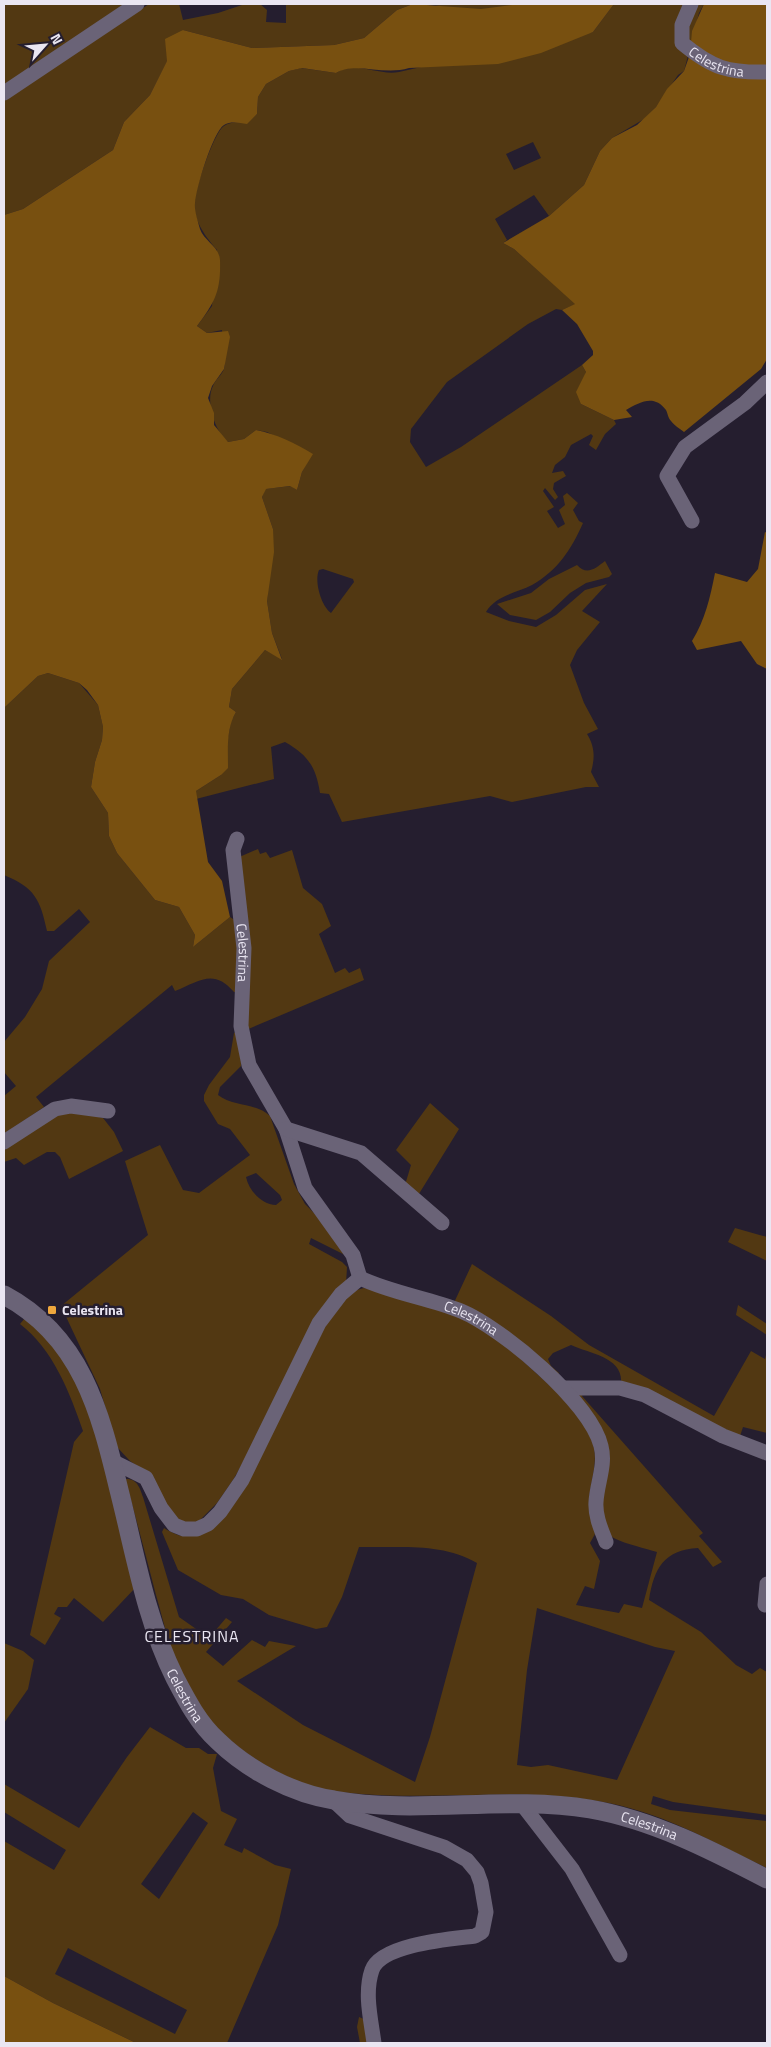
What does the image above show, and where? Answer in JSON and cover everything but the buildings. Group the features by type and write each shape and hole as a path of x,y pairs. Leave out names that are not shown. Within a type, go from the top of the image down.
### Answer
{"street":[{"path":"4,93 137,4"},
{"name":"Celestrina","path":"691,4 682,25 682,43 704,62 731,70 767,72"},
{"path":"692,521 667,476 685,447 745,404 767,382"},
{"name":"Celestrina","path":"237,839 233,850 244,948 241,1026 249,1065 286,1130 305,1188 354,1255 360,1278 378,1287 462,1312 506,1338 564,1388 595,1431 601,1445 603,1460 596,1503 597,1517 606,1542"},
{"path":"4,1142 55,1109 71,1106 108,1111"},
{"path":"286,1130 361,1153 442,1223"},
{"path":"112,1461 146,1478 161,1508 174,1525 184,1529 197,1529 208,1524 220,1512 242,1480 319,1323 341,1294 360,1278"},
{"name":"Celestrina","path":"4,1295 26,1308 47,1325 74,1360 92,1396 112,1461 160,1643 186,1700 218,1741 239,1758 274,1780 303,1792 333,1800 406,1804 521,1803 589,1809 622,1816 684,1838 767,1879"},
{"path":"564,1388 620,1388 645,1395 723,1436 766,1454"},
{"path":"765,1605 767,1584"},
{"name":"Celestrina","path":"333,1800 350,1816 444,1847 460,1855 477,1872 486,1912 482,1932 475,1936 421,1943 378,1961 372,1969 369,1999 374,2043"},
{"path":"521,1803 572,1869 620,1955"}],"shaded area":[{"path":"4,4 129,4 4,88"},
{"path":"149,4 179,4 183,20 218,13 245,4 260,4 267,10 266,22 286,23 286,4 413,4 397,10 364,38 334,45 252,48 183,30 150,95 124,122 113,150 23,209 4,215 4,101"},
{"path":"413,4 481,9 520,4 614,4 593,32 541,53 498,64 399,70 352,68 336,73 302,68 289,71 266,84 258,97 257,114 247,124 229,123 224,125 210,149 196,196 195,206 200,229 219,255 220,271 216,296 197,326 207,333 228,331 230,337 224,369 212,386 208,398 214,413 214,425 228,442 244,439 256,430 286,439 313,454 302,472 297,490 290,486 266,489 262,497 273,529 274,552 267,601 272,633 282,660 265,650 232,689 229,707 236,712 229,732 228,768 221,775 196,791 208,862 222,881 230,917 193,947 195,935 179,907 155,900 117,853 109,836 108,813 91,787 95,762 102,740 103,727 98,705 87,690 79,683 48,673 38,676 4,708 4,215 23,209 113,150 124,122 150,95 167,61 165,39 183,30 252,48 334,45 364,38 397,10"},
{"path":"431,4 520,4 475,10 441,7"},
{"path":"614,4 704,4 699,13 684,71 678,75 656,107 644,119 612,138 600,151 584,185 549,216 534,195 495,219 507,240 503,243 514,249 576,304 562,310 556,309 528,324 447,382 411,429 410,442 426,467 461,447 582,365 586,372 581,404 614,420 616,424 605,434 596,450 589,445 593,436 591,434 571,445 565,457 555,465 552,473 563,471 566,476 554,483 553,489 558,497 555,500 545,488 543,491 554,507 547,511 558,528 565,524 559,510 565,505 563,496 567,493 578,503 573,510 579,521 583,523 568,551 556,566 541,579 495,602 486,612 509,621 536,627 556,615 585,590 607,584 582,611 600,622 577,650 570,665 584,703 598,729 587,734 592,743 594,753 591,772 599,787 586,787 512,802 490,796 342,822 329,794 320,793 316,776 310,763 300,752 285,742 271,747 274,779 196,799 196,791 221,775 231,721 236,712 229,707 232,689 265,650 282,659 272,633 267,601 273,529 262,497 265,489 291,486 297,490 302,472 312,454 267,432 256,430 244,439 228,442 215,424 210,400 214,384 225,365 222,330 207,333 197,326 212,306 217,250 198,223 194,203 201,175 215,139 220,130 227,124 247,123 257,114 258,97 266,84 289,71 301,68 336,73 343,69 359,68 391,73 399,72 593,32","holes":["533,142 541,158 514,170 506,154","323,569 353,579 354,582 331,613 324,605 318,587 319,570"]},
{"path":"704,4 767,4 767,359 761,369 684,432 669,419 666,410 657,402 647,401 636,404 626,410 632,417 614,420 581,404 576,392 586,372 582,365 593,355 593,351 577,324 562,310 575,304 514,249 503,243 549,216 584,185 600,151 612,138 637,125 656,107 667,89 684,71 690,54 692,31"},
{"path":"765,532 767,533 767,669 757,664 741,641 697,650 692,641 706,608 715,573 747,582 758,569"},
{"path":"605,561 612,574 609,577 586,583 570,593 550,612 536,620 510,615 497,604 531,593 549,579 577,565 584,570 591,570"},
{"path":"48,673 79,683 98,705 103,727 102,740 95,762 91,787 108,813 109,836 117,853 155,900 179,907 195,935 193,947 230,917 239,923 242,993 234,992 220,980 213,978 199,981 175,991 172,985 36,1097 44,1107 4,1134 4,1096 16,1086 4,1072 4,1042 25,1017 42,989 49,961 90,922 79,909 54,931 47,931 42,911 34,896 23,885 4,875 4,708 38,676"},
{"path":"258,849 260,854 266,852 270,858 292,850 303,888 322,904 331,926 319,934 335,973 345,968 349,973 360,968 364,980 246,1030 237,858"},
{"path":"240,1030 241,1066 220,1087 218,1095 230,1101 258,1108 270,1116 294,1184 305,1204 340,1239 349,1257 311,1238 309,1244 342,1262 347,1267 346,1284 233,1480 217,1503 198,1522 184,1526 171,1520 143,1470 130,1461 117,1447 100,1389 61,1306 148,1235 125,1161 160,1145 183,1190 199,1193 250,1155 230,1129 218,1124 204,1101 204,1095 209,1085 230,1057 234,1033","holes":["256,1173 280,1195 282,1200 276,1205 266,1203 253,1192 246,1177"]},
{"path":"430,1103 459,1129 417,1197 405,1185 411,1165 396,1150"},
{"path":"66,1109 103,1118 114,1132 123,1151 69,1179 60,1157 55,1152 47,1152 24,1165 16,1158 4,1162 4,1143"},
{"path":"735,1228 767,1237 767,1261 728,1242"},
{"path":"472,1264 551,1316 589,1345 714,1416 751,1351 765,1359 767,1351 767,1433 743,1427 740,1436 621,1384 620,1375 612,1362 571,1345 553,1353 548,1359 551,1366 559,1373 557,1378 452,1307"},
{"path":"364,1288 430,1305 477,1326 498,1340 519,1358 560,1395 580,1418 590,1435 595,1451 589,1504 595,1534 590,1543 600,1561 594,1589 585,1586 576,1605 619,1613 624,1604 642,1608 657,1552 617,1539 607,1534 601,1526 595,1502 601,1446 593,1426 571,1396 576,1391 584,1391 582,1396 703,1533 699,1536 722,1562 713,1567 698,1548 677,1552 669,1557 658,1570 649,1600 701,1632 736,1665 752,1674 760,1668 767,1672 767,1815 673,1802 653,1796 651,1804 670,1810 767,1821 767,1868 664,1819 597,1801 527,1795 386,1795 316,1788 298,1782 274,1770 248,1754 224,1735 203,1712 187,1687 171,1649 125,1479 135,1482 141,1490 179,1617 209,1638 226,1618 232,1622 206,1652 223,1666 252,1640 265,1647 269,1641 296,1646 237,1681 303,1725 415,1782 430,1737 477,1563 463,1556 434,1549 359,1547 342,1597 327,1627 316,1629 269,1615 243,1599 221,1595 178,1570 162,1532 164,1528 182,1536 199,1530 218,1513 237,1489 255,1460 332,1310 345,1295","holes":["537,1608 655,1647 675,1651 617,1780 548,1765 531,1767 517,1765 527,1670"]},
{"path":"738,1305 767,1324 767,1335 736,1315"},
{"path":"25,1318 44,1334 59,1352 82,1395 98,1441 136,1587 103,1622 74,1598 67,1607 58,1607 54,1614 61,1618 45,1645 30,1635 74,1442 83,1431 66,1387 51,1359 32,1334 20,1324"},
{"path":"4,1643 23,1651 34,1660 28,1689 4,1723"},
{"path":"150,1727 186,1748 199,1748 208,1754 217,1754 213,1768 221,1811 237,1819 224,1845 242,1853 244,1848 275,1865 291,1869 278,1925 227,2043 136,2043 53,2003 4,1976 4,1841 54,1870 66,1850 4,1812 4,1784 79,1828 127,1757","holes":["193,1812 208,1823 159,1899 141,1884","68,1948 187,2010 175,2034 55,1974"]},
{"path":"4,1976 53,2003 136,2043 4,2043"},
{"path":"359,2017 366,2020 370,2043 360,2043 357,2027"}],"place":[{"name":"Celestrina","path":"52,1310"}],"district":[{"name":"CELESTRINA","path":"192,1636"}]}
